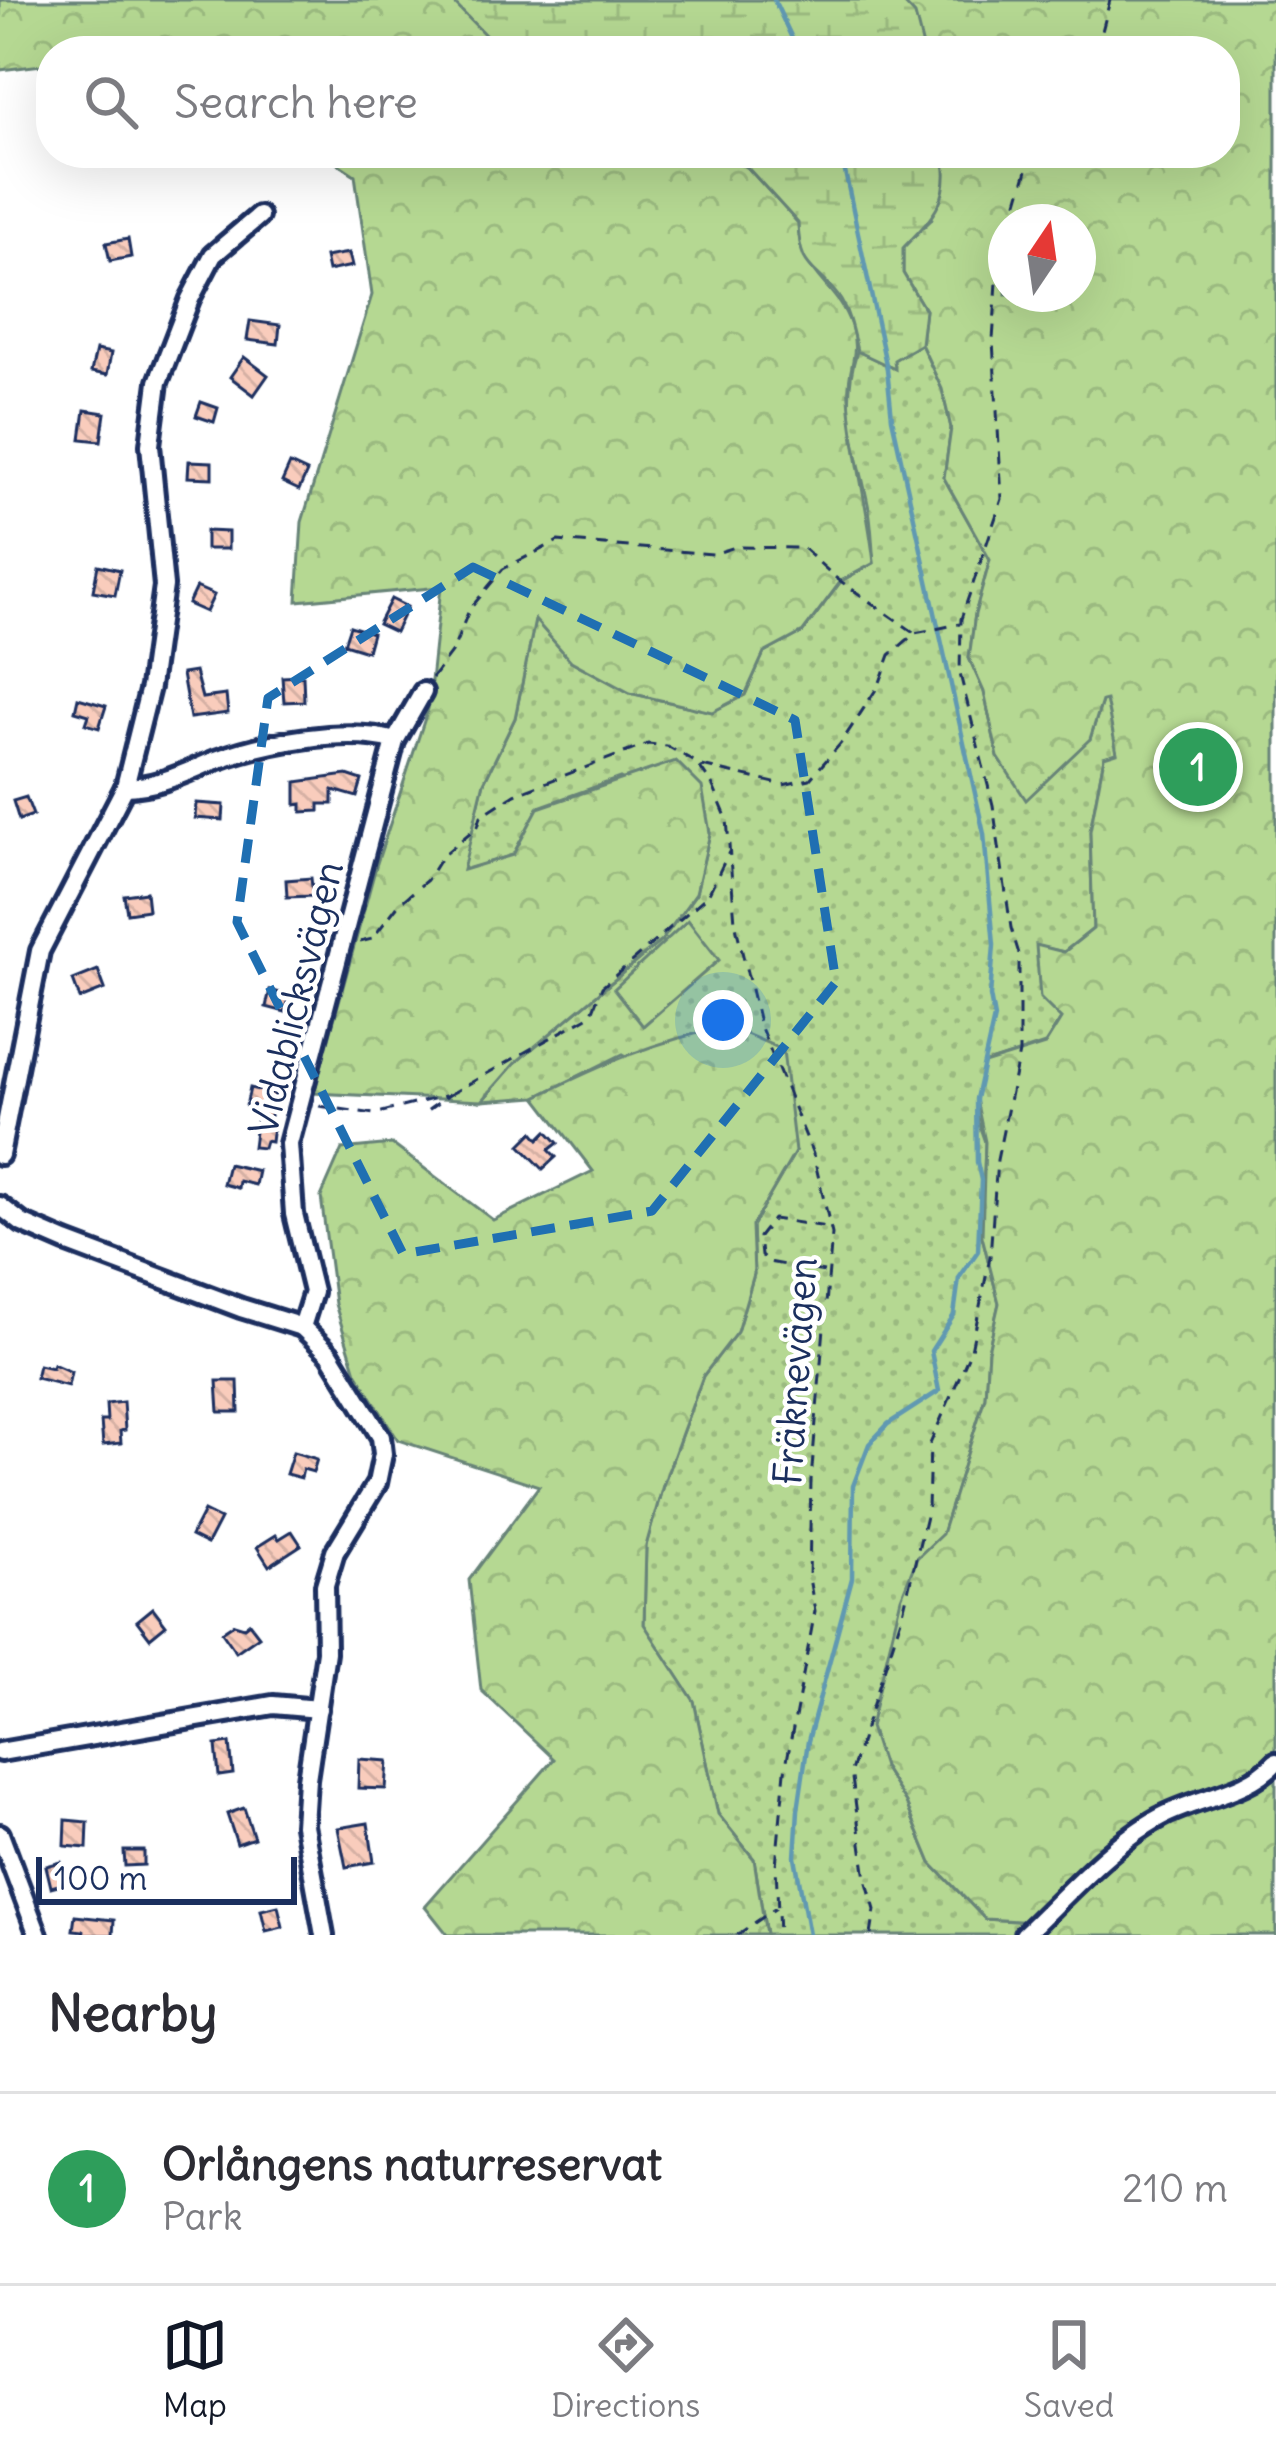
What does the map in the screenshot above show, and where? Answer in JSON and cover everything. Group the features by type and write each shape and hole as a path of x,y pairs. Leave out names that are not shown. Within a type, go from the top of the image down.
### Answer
{"street":[{"path":"0,1154 40,951 125,787 162,620 162,545 150,445 158,382 190,299 213,255 259,217"},
{"name":"Vidablicksvägen","path":"302,1327 313,1292 288,1165 395,741 423,692"},
{"path":"125,787 146,787 220,758 278,744 345,736 382,736 395,741"},
{"path":"0,1206 22,1223 66,1242 302,1327 349,1381 383,1446 377,1483 327,1574 326,1652 304,1826 324,1935"},
{"path":"0,1752 273,1705 318,1709"},
{"path":"1024,1935 1156,1819 1260,1779 1276,1762"},
{"path":"0,1834 38,1935"}],"path":[{"path":"1101,36 1109,0"},
{"path":"1017,204 1028,168"},
{"path":"872,1935 875,1910 851,1771 908,1591 928,1508 930,1444 971,1350 990,1257 997,1160 1019,1053 1019,955 993,805 960,674 961,623 1002,499 995,312"},
{"path":"423,692 453,650 470,610 503,569 558,541 713,554 735,547 803,548 836,578 915,633"},
{"path":"340,946 372,939 399,904 427,880 442,856 478,826 481,816 515,794 648,744 667,746 698,765 783,785 810,779 879,686 890,655 915,633 961,623"},
{"name":"Fräknevägen","path":"698,765 727,819 735,922 759,1023 812,1154 832,1244 811,1480 809,1577 815,1611 785,1771 776,1866 779,1935"},
{"path":"424,1114 591,1015 602,987 708,895 729,851"},
{"path":"300,1103 374,1114 449,1095"},
{"path":"826,1272 776,1266 761,1256 759,1246 763,1227 772,1219 828,1228"},
{"path":"737,1935 777,1907"}],"highlighted area":[{"path":"473,567 795,720 836,982 652,1211 403,1254 237,922 268,698"}],"green space":[{"path":"0,0 642,0 617,36 36,36 36,66 0,70"},
{"path":"451,0 901,0 915,15 920,36 486,36"},
{"path":"764,0 1276,0 1276,1935 1029,1935 1033,1922 985,1919 931,1863 906,1803 883,1767 870,1727 901,1598 917,1558 942,1534 985,1397 988,1351 999,1303 982,1236 985,1142 976,1099 984,1064 1045,1045 1061,1019 1040,998 1036,945 1064,952 1093,929 1090,831 1104,757 1117,753 1106,700 1090,739 1026,800 998,757 984,692 969,658 990,560 944,478 951,428 942,389 921,344 925,310 903,273 903,247 932,219 895,168 1240,168 1240,36 792,36"},
{"path":"344,168 748,168 798,223 805,256 837,299 854,337 849,398 874,563 841,581 803,632 764,653 745,695 712,712 630,693 571,661 535,620 515,718 484,782 463,870 513,855 538,808 676,761 702,787 710,833 696,893 662,940 515,1063 482,1101 314,1093 376,866 428,709 441,587 297,601 302,522 372,295 355,175"},
{"path":"748,168 945,168 938,206 903,248 903,273 925,310 921,344 894,360 895,369 857,351 842,302 805,259 798,223"},
{"path":"921,344 942,389 951,428 944,478 990,560 969,658 984,692 998,757 1090,739 1102,701 1125,694 1166,739 1104,757 1090,831 1093,929 1064,952 1037,946 1061,1019 1045,1044 984,1064 978,1122 985,1142 982,1236 999,1303 988,1351 985,1397 942,1535 917,1558 883,1767 906,1803 931,1863 985,1919 1034,1922 1029,1935 766,1935 754,1859 718,1814 694,1701 644,1625 646,1545 703,1376 737,1331 754,1274 752,1226 795,1152 623,1054 536,1097 482,1101 515,1063 662,940 696,893 710,833 620,778 539,807 513,855 462,871 484,782 515,718 535,619 571,661 630,693 712,712 745,695 764,653 803,632 841,581 874,563 852,428 852,372 857,351 894,368 893,360"},
{"path":"688,920 719,960 643,1026 614,989"},
{"path":"728,1026 783,1050 795,1152 752,1226 754,1274 737,1332 703,1376 663,1485 646,1546 644,1624 694,1701 718,1814 754,1859 766,1935 448,1935 425,1906 554,1759 481,1690 469,1580 539,1486 398,1440 356,1372 335,1304 321,1197 342,1149 392,1144 493,1220 593,1171 536,1097 629,1055"}],"building":[{"path":"128,239 131,257 110,261 106,243"},
{"path":"349,253 352,266 328,271 325,257"},
{"path":"250,321 280,325 278,344 247,340"},
{"path":"96,350 111,353 107,375 91,372"},
{"path":"244,357 268,375 254,395 230,377"},
{"path":"201,402 218,408 214,422 196,416"},
{"path":"85,410 105,413 101,441 81,439"},
{"path":"189,461 212,462 212,478 188,477"},
{"path":"290,464 307,472 299,490 282,482"},
{"path":"206,531 228,532 228,549 206,549"},
{"path":"98,565 120,570 115,595 93,591"},
{"path":"196,587 214,595 206,612 188,604"},
{"path":"391,599 407,607 395,632 378,624"},
{"path":"350,626 372,633 367,651 344,644"},
{"path":"195,672 202,698 226,695 228,713 190,718 182,674"},
{"path":"303,676 304,701 284,702 282,677"},
{"path":"78,698 106,706 99,728 86,724 89,715 75,711"},
{"path":"347,775 362,780 357,797 333,790 333,804 319,804 319,811 302,812 302,804 296,805 296,782"},
{"path":"26,797 33,815 19,820 13,801"},
{"path":"196,803 224,805 223,820 195,818"},
{"path":"311,878 313,896 287,897 286,880"},
{"path":"146,892 148,910 127,913 124,895"},
{"path":"98,970 105,989 80,999 73,980"},
{"path":"270,990 290,996 285,1012 266,1007"},
{"path":"250,1088 275,1094 268,1124 273,1125 271,1142 265,1141 263,1148 253,1147 258,1108 246,1106"},
{"path":"547,1131 558,1143 549,1150 556,1157 543,1169 520,1145 533,1132 539,1139"},
{"path":"228,1164 258,1171 255,1185 223,1184"},
{"path":"53,1364 71,1372 68,1386 36,1378 39,1365 52,1368"},
{"path":"217,1381 238,1381 239,1412 219,1412"},
{"path":"123,1402 121,1443 103,1445 101,1421 107,1421 106,1404"},
{"path":"293,1452 317,1459 313,1472 303,1469 301,1478 286,1474"},
{"path":"204,1511 220,1519 207,1544 191,1536"},
{"path":"292,1531 301,1545 269,1566 257,1547"},
{"path":"153,1608 166,1625 150,1638 137,1621"},
{"path":"249,1623 259,1636 236,1652 222,1632 234,1624 244,1627"},
{"path":"230,1743 233,1774 219,1776 216,1745"},
{"path":"359,1759 388,1761 386,1789 358,1788"},
{"path":"244,1808 254,1838 237,1844 227,1814"},
{"path":"66,1820 88,1822 87,1848 65,1846"},
{"path":"368,1823 374,1862 346,1867 338,1828"},
{"path":"124,1851 144,1851 144,1865 125,1866"},
{"path":"61,1862 66,1883 51,1887 46,1866"},
{"path":"278,1906 283,1927 266,1931 261,1910"},
{"path":"75,1916 114,1920 113,1935 83,1935 84,1931 73,1930"}],"waterway":[{"path":"774,0 791,36"},
{"path":"809,1935 795,1857 798,1810 808,1741 852,1578 853,1486 869,1444 888,1424 939,1391 931,1351 954,1315 959,1278 978,1251 981,1180 976,1099 994,1018 990,996 994,945 984,834 892,418 887,369 844,168"}],"place":[{"name":"Orlångens naturreservat","path":"1198,767"}]}
